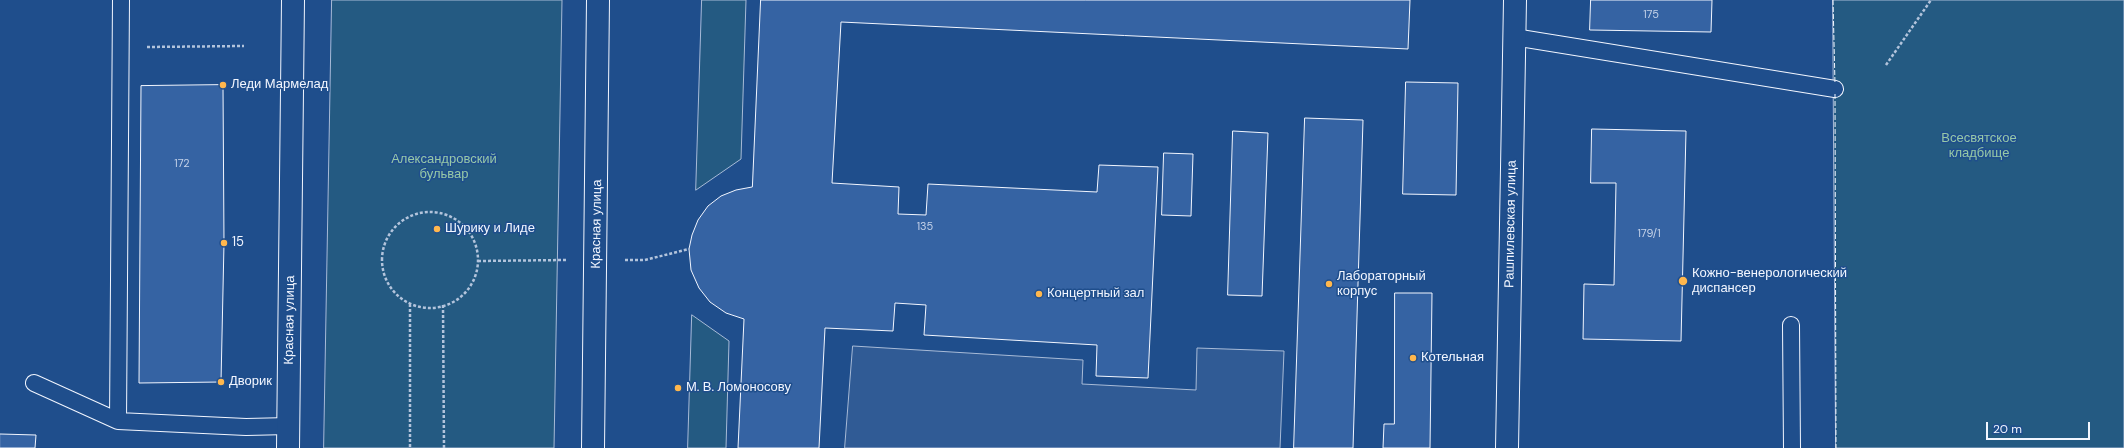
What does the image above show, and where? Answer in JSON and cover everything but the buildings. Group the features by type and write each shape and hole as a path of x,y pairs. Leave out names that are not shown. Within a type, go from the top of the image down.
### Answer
{"main road":[{"name":"Красная улица","path":"288,448 293,0"},
{"name":"Красная улица","path":"593,448 598,0"},
{"name":"Рашпилевская улица","path":"1507,448 1515,0"}],"lane":[{"path":"118,421 121,0"},
{"path":"1514,37 1835,89"},
{"path":"1791,325 1792,448"},
{"path":"34,383 118,421 246,427 289,426"}],"path":[{"path":"1886,65 1931,0"},
{"path":"121,47 244,46"},
{"path":"432,212 446,215 459,222 469,233 476,246 478,261 475,276 468,289 457,299 443,306 426,308 410,304 394,292 384,276 381,258 386,240 397,225 413,215 432,212"},
{"path":"410,304 410,448"},
{"path":"443,306 444,448"}],"green space":[{"name":"Александровский бульвар","path":"332,0 562,0 554,448 324,448"},
{"path":"702,0 746,0 741,159 696,190"},
{"name":"Всесвятское кладбище","path":"1833,0 2124,0 2124,448 1836,448"},
{"path":"692,315 729,341 726,448 688,448"}],"shaded area":[{"path":"853,346 1083,360 1082,384 1196,390 1197,348 1284,351 1280,448 845,448"}],"fence":[{"path":"1833,0 1835,84"},
{"path":"1835,94 1836,448"}],"place":[{"name":"Леди Мармелад","path":"223,85"},
{"name":"Шурику и Лиде","path":"437,229"},
{"name":"15","path":"224,243"},
{"name":"Кожно-венерологический диспансер","path":"1683,281"},
{"name":"Лабораторный корпус","path":"1329,284"},
{"name":"Концертный зал","path":"1039,294"},
{"name":"Котельная","path":"1413,358"},
{"name":"Дворик","path":"221,382"},
{"name":"М. В. Ломоносову","path":"678,388"}]}
